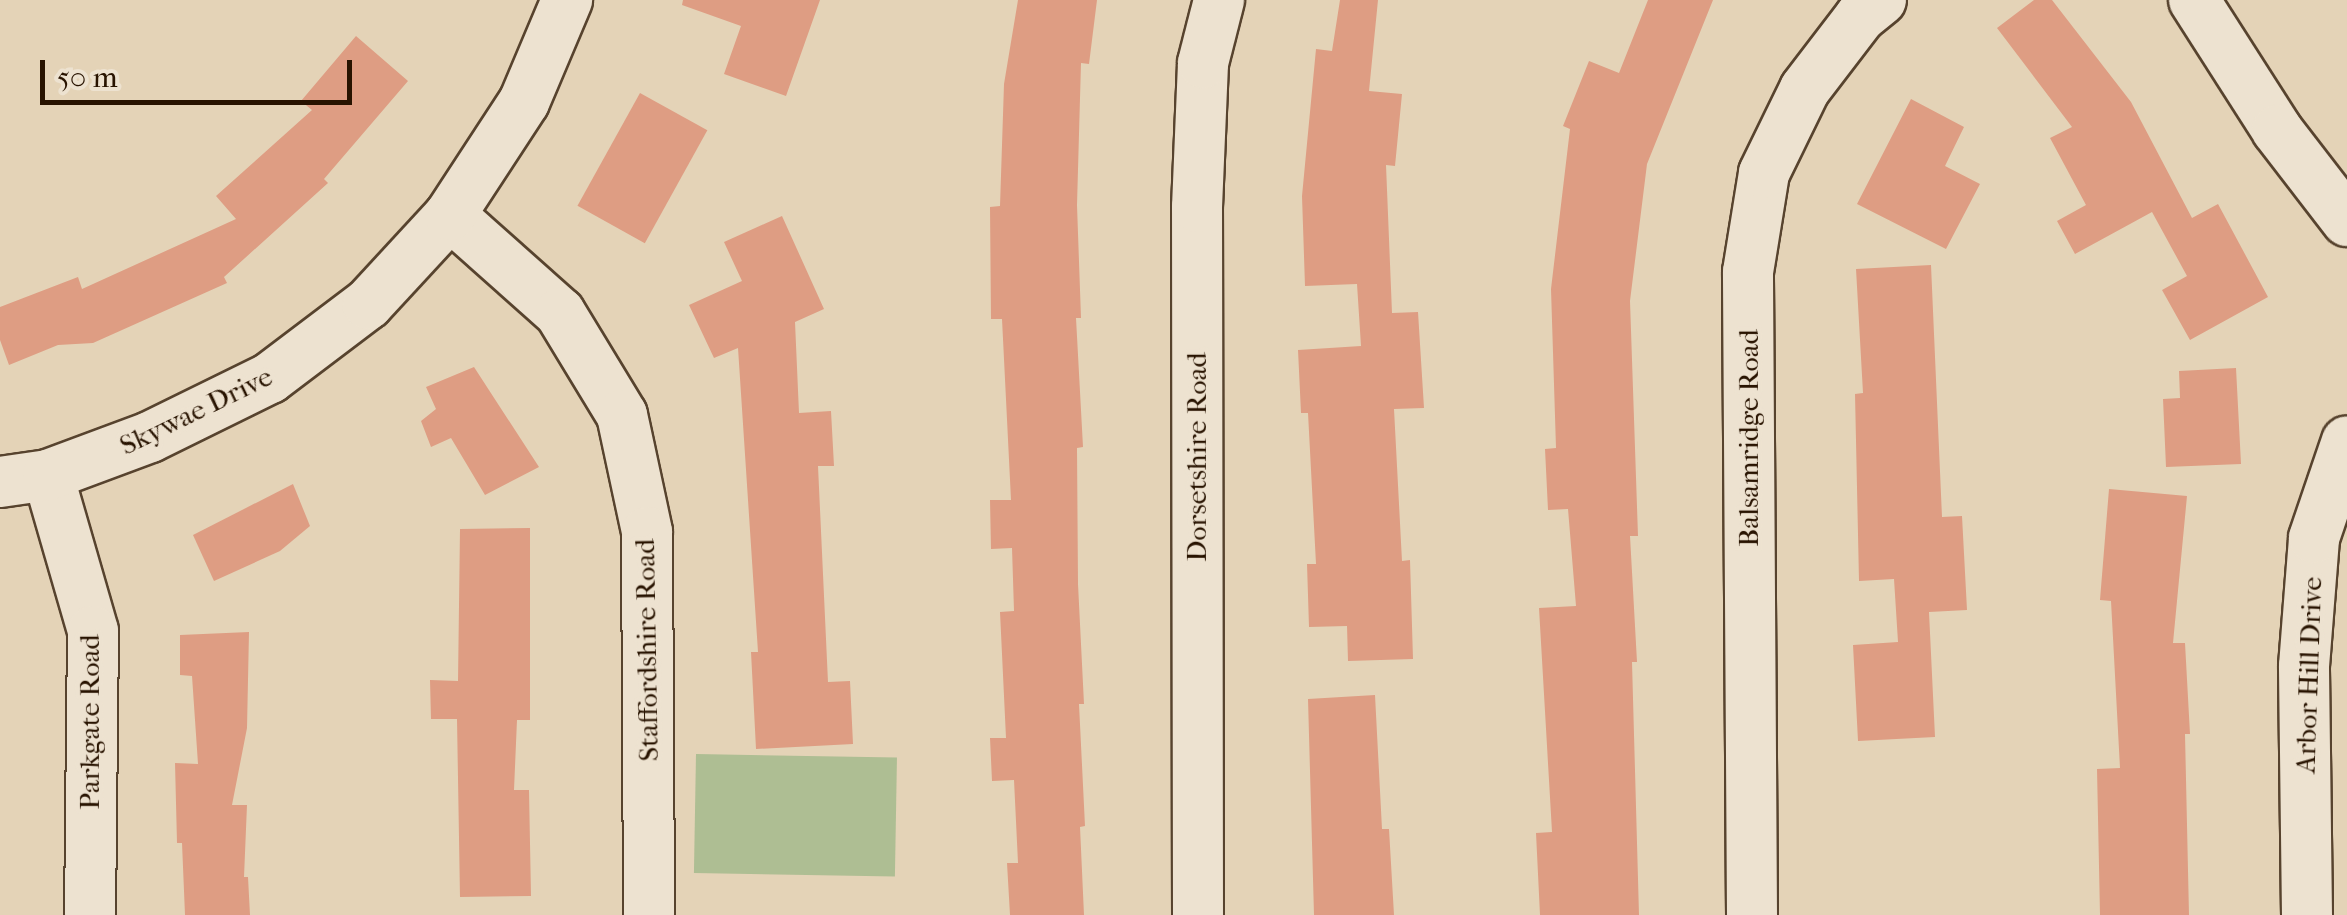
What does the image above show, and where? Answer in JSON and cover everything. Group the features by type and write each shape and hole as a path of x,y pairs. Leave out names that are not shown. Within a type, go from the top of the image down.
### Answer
{"street":[{"name":"Skywae Drive","path":"0,482 48,475 150,438 270,378 368,304 450,214 524,102 566,0"},
{"name":"Dorsetshire Road","path":"1198,915 1197,208 1203,64 1219,0"},
{"name":"Balsamridge Road","path":"1752,915 1748,272 1764,174 1805,88 1860,17 1881,0"},
{"path":"2194,0 2277,130 2347,221"},
{"name":"Staffordshire Road","path":"450,214 560,314 622,416 647,532 649,915"},
{"name":"Arbor Hill Drive","path":"2307,915 2327,841 2304,666 2314,538 2347,441"},
{"name":"Parkgate Road","path":"48,475 93,631 90,915"}],"green space":[{"path":"696,754 897,758 895,876 694,873"}],"building":[{"path":"683,0 820,0 786,96 724,74 741,26 682,5"},
{"path":"1018,0 1097,0 1089,64 1081,63 1077,205 1081,318 1076,318 1083,447 1077,448 1084,704 1079,704 1085,826 1080,827 1084,915 1010,915 1007,863 1018,863 1014,780 992,781 990,738 1006,738 1000,612 1014,611 1012,548 991,549 990,500 1011,500 1002,319 991,319 990,207 1000,206 1004,84"},
{"path":"1340,0 1378,0 1369,91 1402,94 1395,166 1386,165 1392,313 1418,312 1424,408 1394,409 1402,561 1410,560 1413,659 1348,661 1347,626 1309,627 1307,564 1316,564 1308,413 1301,413 1298,350 1361,346 1357,284 1305,286 1302,196 1316,49 1332,51"},
{"path":"1648,0 1713,0 1647,164 1630,301 1638,536 1630,536 1637,662 1632,662 1639,915 1540,915 1536,833 1552,832 1539,608 1576,606 1568,509 1548,510 1545,449 1556,448 1551,289 1570,129 1563,126 1589,61 1619,73"},
{"path":"2034,0 2052,0 2131,102 2192,218 2218,204 2268,297 2190,340 2162,290 2187,276 2152,212 2075,254 2057,221 2086,205 2050,138 2072,127 1997,28"},
{"path":"356,36 408,81 324,179 328,183 224,277 227,283 93,343 58,345 9,365 0,340 0,307 78,277 82,289 236,219 216,196 312,110 301,101"},
{"path":"640,93 707,130 645,243 577,206"},
{"path":"1911,99 1964,127 1945,166 1980,184 1946,249 1857,204"},
{"path":"782,216 824,309 795,322 799,413 831,411 834,466 818,466 828,682 850,681 853,744 756,749 751,652 758,652 738,348 714,358 689,305 742,281 724,242"},
{"path":"1931,265 1942,517 1962,516 1967,610 1929,612 1935,737 1858,741 1853,645 1898,642 1894,579 1859,581 1855,394 1863,393 1856,269"},
{"path":"474,367 539,467 485,495 451,438 431,447 421,421 436,409 426,387"},
{"path":"2236,368 2241,464 2166,467 2163,399 2180,398 2179,371"},
{"path":"293,484 310,526 280,551 214,581 193,535"},
{"path":"2109,489 2187,496 2173,643 2185,643 2190,734 2185,734 2189,915 2100,915 2097,769 2120,768 2111,601 2100,600"},
{"path":"530,528 530,720 517,720 514,790 529,790 531,896 460,897 457,719 431,719 430,680 458,681 460,529"},
{"path":"249,632 247,728 232,805 247,805 244,877 248,877 250,915 185,915 182,843 177,843 175,763 198,764 192,676 180,675 180,635"},
{"path":"1375,695 1382,829 1389,829 1394,915 1314,915 1308,699"}]}
